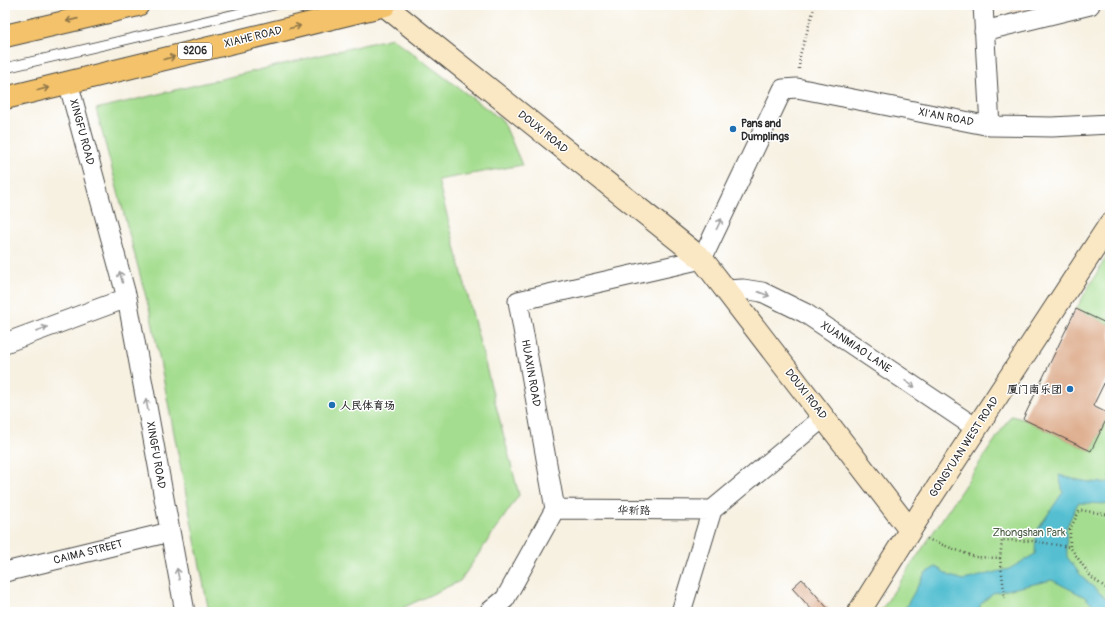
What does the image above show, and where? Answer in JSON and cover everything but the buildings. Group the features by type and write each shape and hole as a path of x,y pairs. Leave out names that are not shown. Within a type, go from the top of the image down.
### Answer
{"main road":[{"path":"5,36 138,5"},
{"name":"XIAHE ROAD","path":"5,98 384,5"}],"street":[{"name":"DOUXI ROAD","path":"384,5 702,259 910,530"},
{"path":"983,5 990,126"},
{"path":"984,31 1090,5"},
{"name":"XINGFU ROAD","path":"68,82 127,298 185,612"},
{"name":"XI'AN ROAD","path":"790,88 990,126 1052,127 1110,124"},
{"path":"702,259 790,88"},
{"name":"GONGYUAN WEST ROAD","path":"859,612 910,530 1110,224"},
{"name":"HUAXIN ROAD","path":"555,509 518,301 702,259"},
{"name":"XUANMIAO LANE","path":"726,290 743,289 762,292 805,313 976,428"},
{"path":"5,343 127,298"},
{"path":"682,612 712,510 824,417"},
{"path":"489,612 505,599 555,509"},
{"name":"华新路","path":"555,509 712,510"},
{"name":"CAIMA STREET","path":"5,572 170,532"}],"lane":[{"path":"5,68 274,5"}],"path":[{"path":"790,88 815,5"},
{"path":"1110,515 1080,510 1070,529 1070,547 1091,577 1110,591"},
{"path":"910,530 928,540 975,557 1000,558"},
{"path":"1005,598 1000,558 1002,540 1033,541 1070,547"}],"shaded area":[{"path":"1009,5 1050,5 1013,14"}],"green space":[{"name":"人民体育场","path":"392,38 503,121 522,165 438,180 519,495 460,581 394,612 209,612 151,316 96,109"},
{"path":"1110,250 1110,325 1076,309"},
{"name":"Zhongshan Park","path":"1110,412 1110,612 880,612 1011,416 1023,419 1091,451"}],"water":[{"path":"1059,475 1084,481 1110,482 1110,504 1078,503 1066,528 1067,557 1083,578 1110,602 1110,612 1099,612 1085,597 1052,580 993,593 980,605 980,612 903,612 925,573 936,567 950,576 964,580 1009,569 1035,554 1036,532 1063,492"}],"place":[{"name":"Pans and Dumplings","path":"733,129"},
{"name":"厦门南乐团","path":"1070,389"},
{"name":"人民体育场","path":"332,405"}]}
